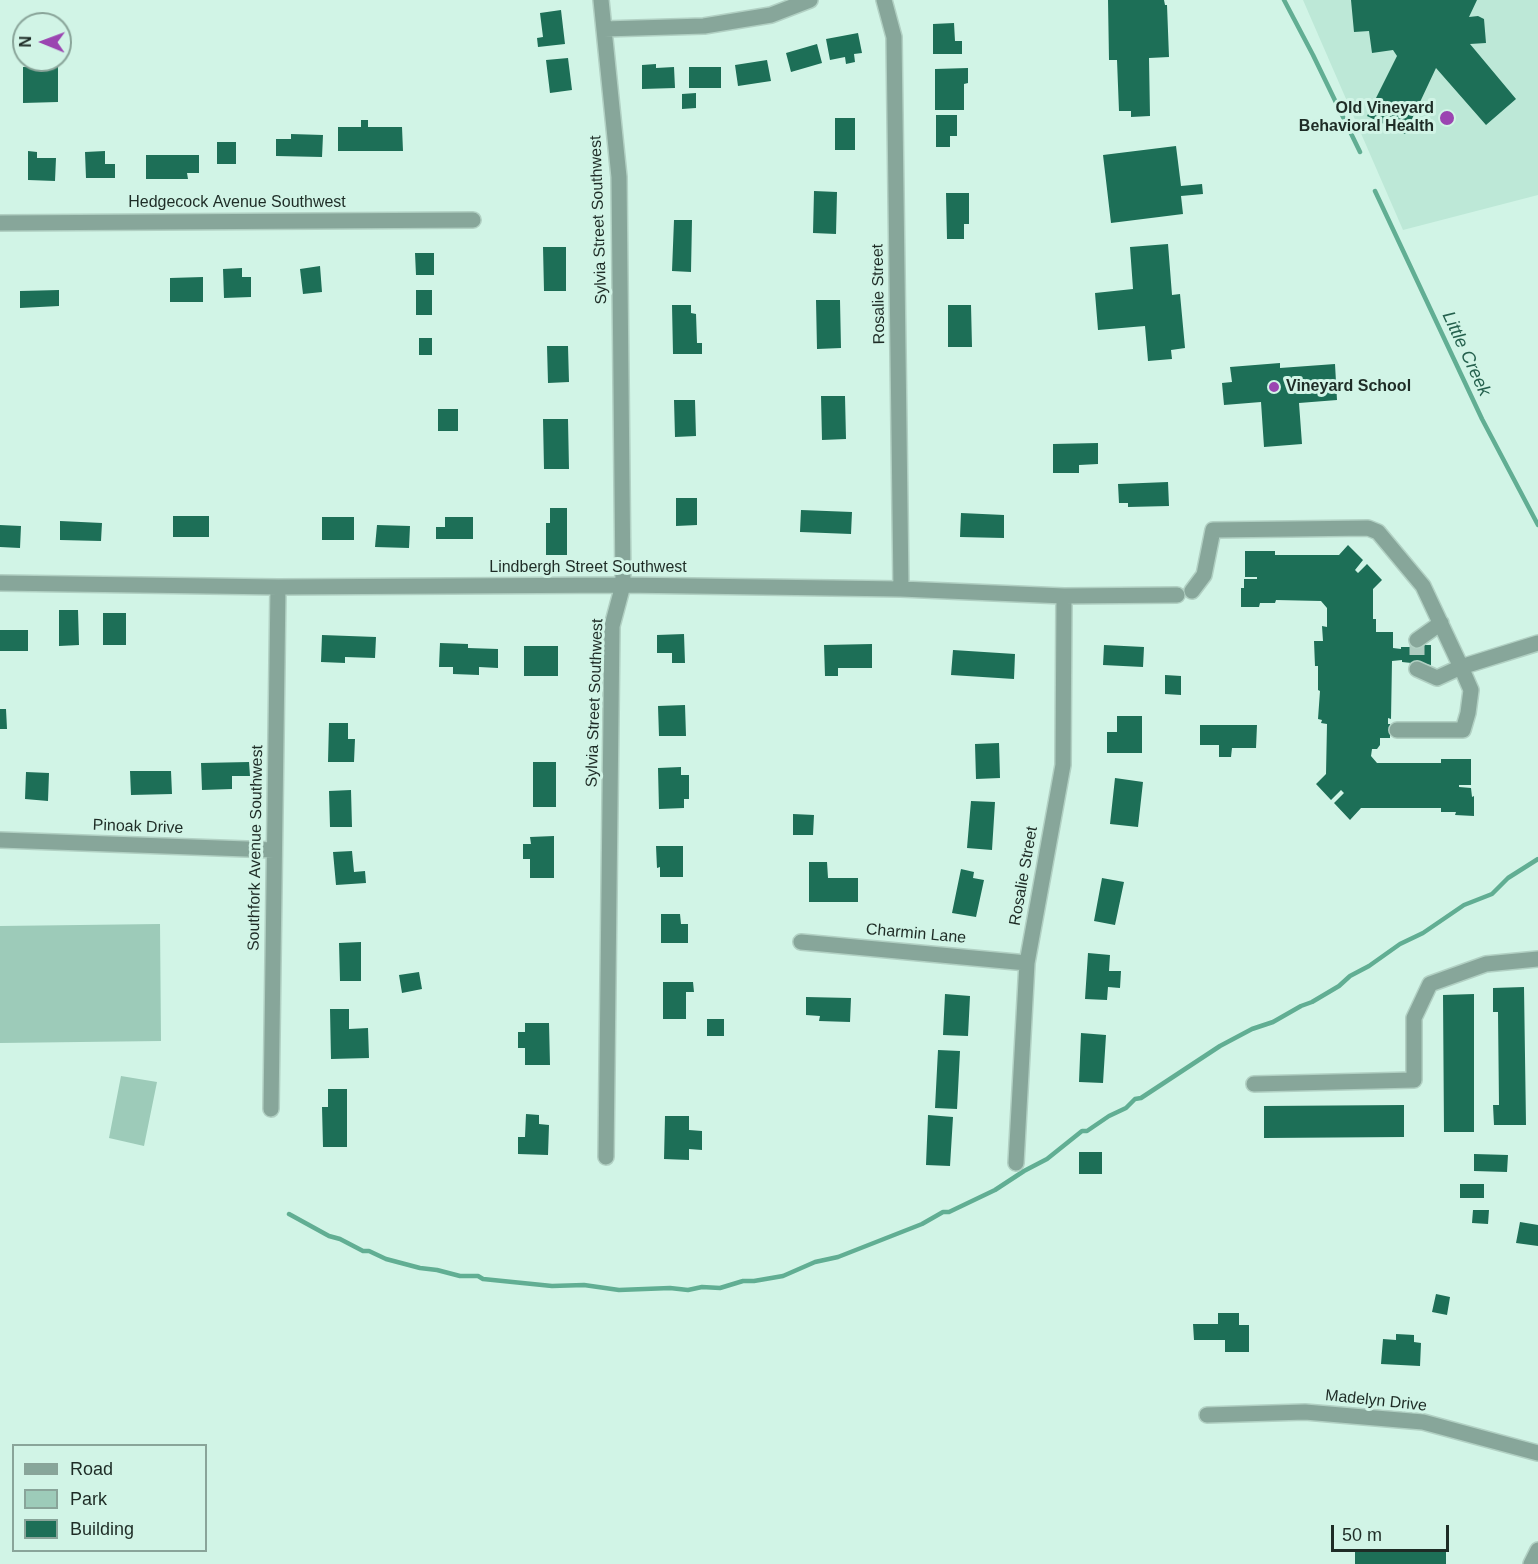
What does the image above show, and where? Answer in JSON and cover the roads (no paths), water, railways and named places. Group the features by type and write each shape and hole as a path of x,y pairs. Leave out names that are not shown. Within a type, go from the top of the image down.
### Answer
{"street":[{"name":"Sylvia Street Southwest","path":"601,0 619,177 623,585 612,626 606,1157"},
{"path":"604,29 704,26 771,15 810,0"},
{"name":"Rosalie Street","path":"884,0 894,37 901,590"},
{"name":"Hedgecock Avenue Southwest","path":"0,223 473,220"},
{"path":"1192,591 1204,574 1213,530 1368,528 1378,532 1423,586 1471,690 1463,730 1397,729"},
{"name":"Lindbergh Street Southwest","path":"0,583 278,587 623,585 901,590 1064,596 1177,595"},
{"name":"Southfork Avenue Southwest","path":"271,1109 278,587"},
{"name":"Rosalie Street","path":"1016,1163 1027,963 1063,765 1064,596"},
{"path":"1417,640 1441,623"},
{"path":"1417,669 1437,678 1461,667 1538,643"},
{"name":"Pinoak Drive","path":"0,840 274,850"},
{"name":"Charmin Lane","path":"801,942 1027,963"},
{"path":"1254,1084 1414,1080 1414,1018 1430,984 1486,964 1538,959"},
{"name":"Madelyn Drive","path":"1207,1415 1305,1412 1423,1422 1538,1453"},
{"path":"1531,1564 1538,1550"}],"waterway":[{"name":"Little Creek","path":"1284,0 1360,152"},
{"name":"Little Creek","path":"1375,191 1482,419 1538,525"},
{"path":"289,1214 329,1236 386,1259 420,1268 460,1276 478,1276 483,1279 552,1286 584,1285 619,1290 670,1288 688,1290 702,1287 720,1288 743,1281 783,1276 815,1262 838,1257 922,1224 943,1212 949,1212 995,1190 1047,1159 1082,1131 1087,1131 1126,1108 1135,1099 1141,1098 1220,1046 1312,1002 1464,905 1492,894 1508,878 1538,859"}],"tunnel":[{"path":"1417,640 1417,669"}],"place":[{"name":"Old Vineyard Behavioral Health","path":"1447,118"},
{"name":"Vineyard School","path":"1274,387"}]}
